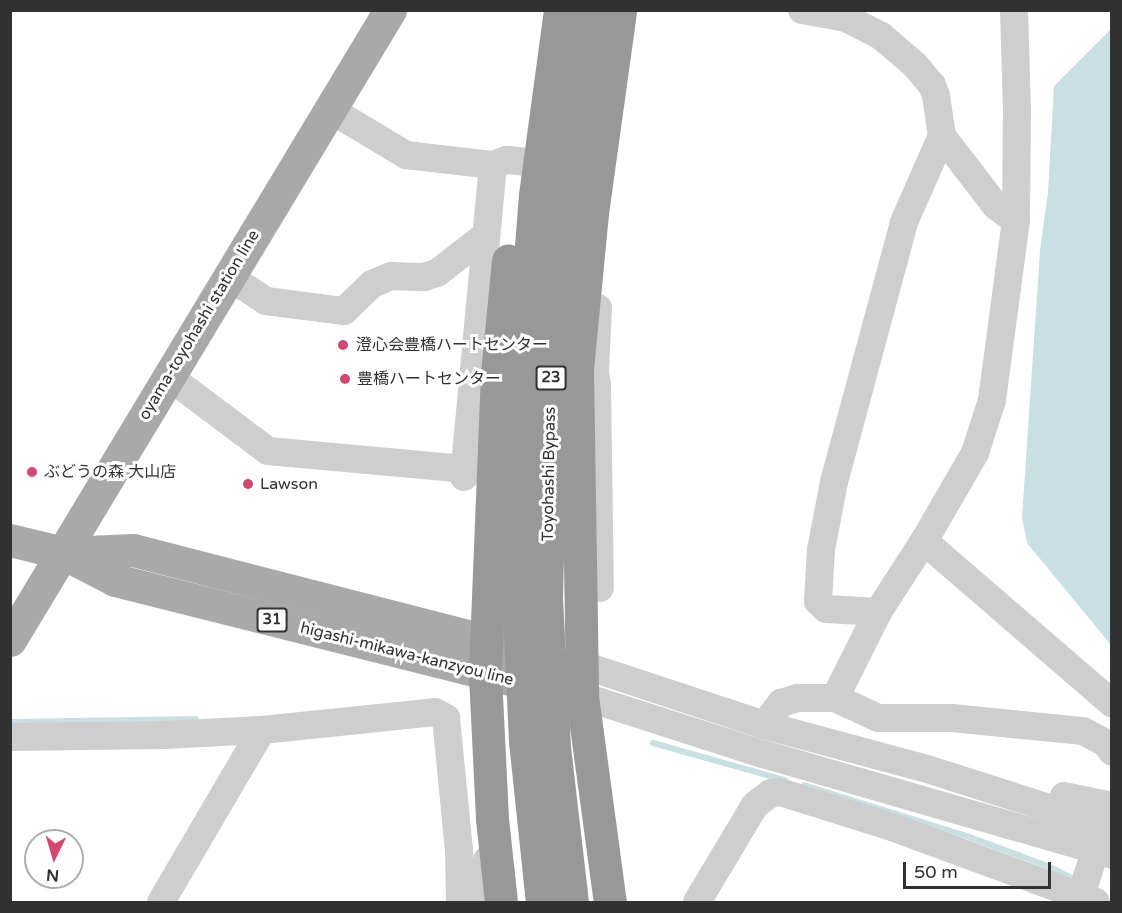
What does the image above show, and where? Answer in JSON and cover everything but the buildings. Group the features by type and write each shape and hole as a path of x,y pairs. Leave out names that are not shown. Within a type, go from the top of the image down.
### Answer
{"highway":[{"path":"501,903 492,819 485,675 497,373 512,224 540,10"},
{"name":"Toyohashi Bypass","path":"560,10 535,195 521,373 518,595 539,744 572,903"},
{"name":"Toyohashi Bypass","path":"542,903 539,744 546,600 551,374 565,196 592,10"},
{"name":"23","path":"610,903 582,696 580,664 582,575 577,369 592,213 620,10"}],"main road":[{"name":"oyama-toyohashi station line","path":"10,640 390,10"},
{"name":"higashi-mikawa-kanzyou line","path":"10,540 63,553 116,580 485,675 582,696"},
{"name":"higashi-mikawa-kanzyou line","path":"63,553 134,550 486,642 580,664"}],"street":[{"path":"600,588 595,372 611,170 632,10"},
{"path":"802,10 846,18 880,36 915,65 936,96 942,136 996,206 1016,221"},
{"path":"835,698 878,612 924,541 975,453 992,400 1016,221 1017,111 1014,10"},
{"path":"331,110 406,155 493,165 507,160 611,170"},
{"path":"878,612 826,609 818,600 821,550 837,471 904,222 942,136"},
{"path":"168,376 268,451 464,473 493,165"},
{"path":"228,276 266,301 344,311 372,284 391,276 424,277 437,273 486,235"},
{"path":"924,541 1112,704"},
{"path":"580,664 764,725 927,769 1112,828"},
{"path":"582,696 774,757 1092,880"},
{"path":"764,725 781,704 797,698 835,698 878,718 952,718 1083,731 1100,740 1112,752"},
{"path":"10,737 165,735 262,730 435,712 446,718 459,850 459,903"},
{"path":"161,903 262,730"},
{"path":"927,769 1112,806"},
{"path":"697,903 755,805 771,794 780,792 892,827 1092,880"},
{"path":"484,903 492,819"},
{"path":"599,823 627,903"}],"water":[{"path":"1111,29 1111,645 1027,543 1022,518 1040,251 1048,192 1054,86"}],"waterway":[{"path":"10,722 196,719"},
{"path":"653,743 785,780"},
{"path":"804,785 964,835 1048,866 1077,881"}],"place":[{"name":"澄心会豊橋ハートセンター","path":"343,345"},
{"name":"豊橋ハートセンター","path":"345,379"},
{"name":"ぶどうの森 大山店","path":"32,472"},
{"name":"Lawson","path":"248,484"}]}
